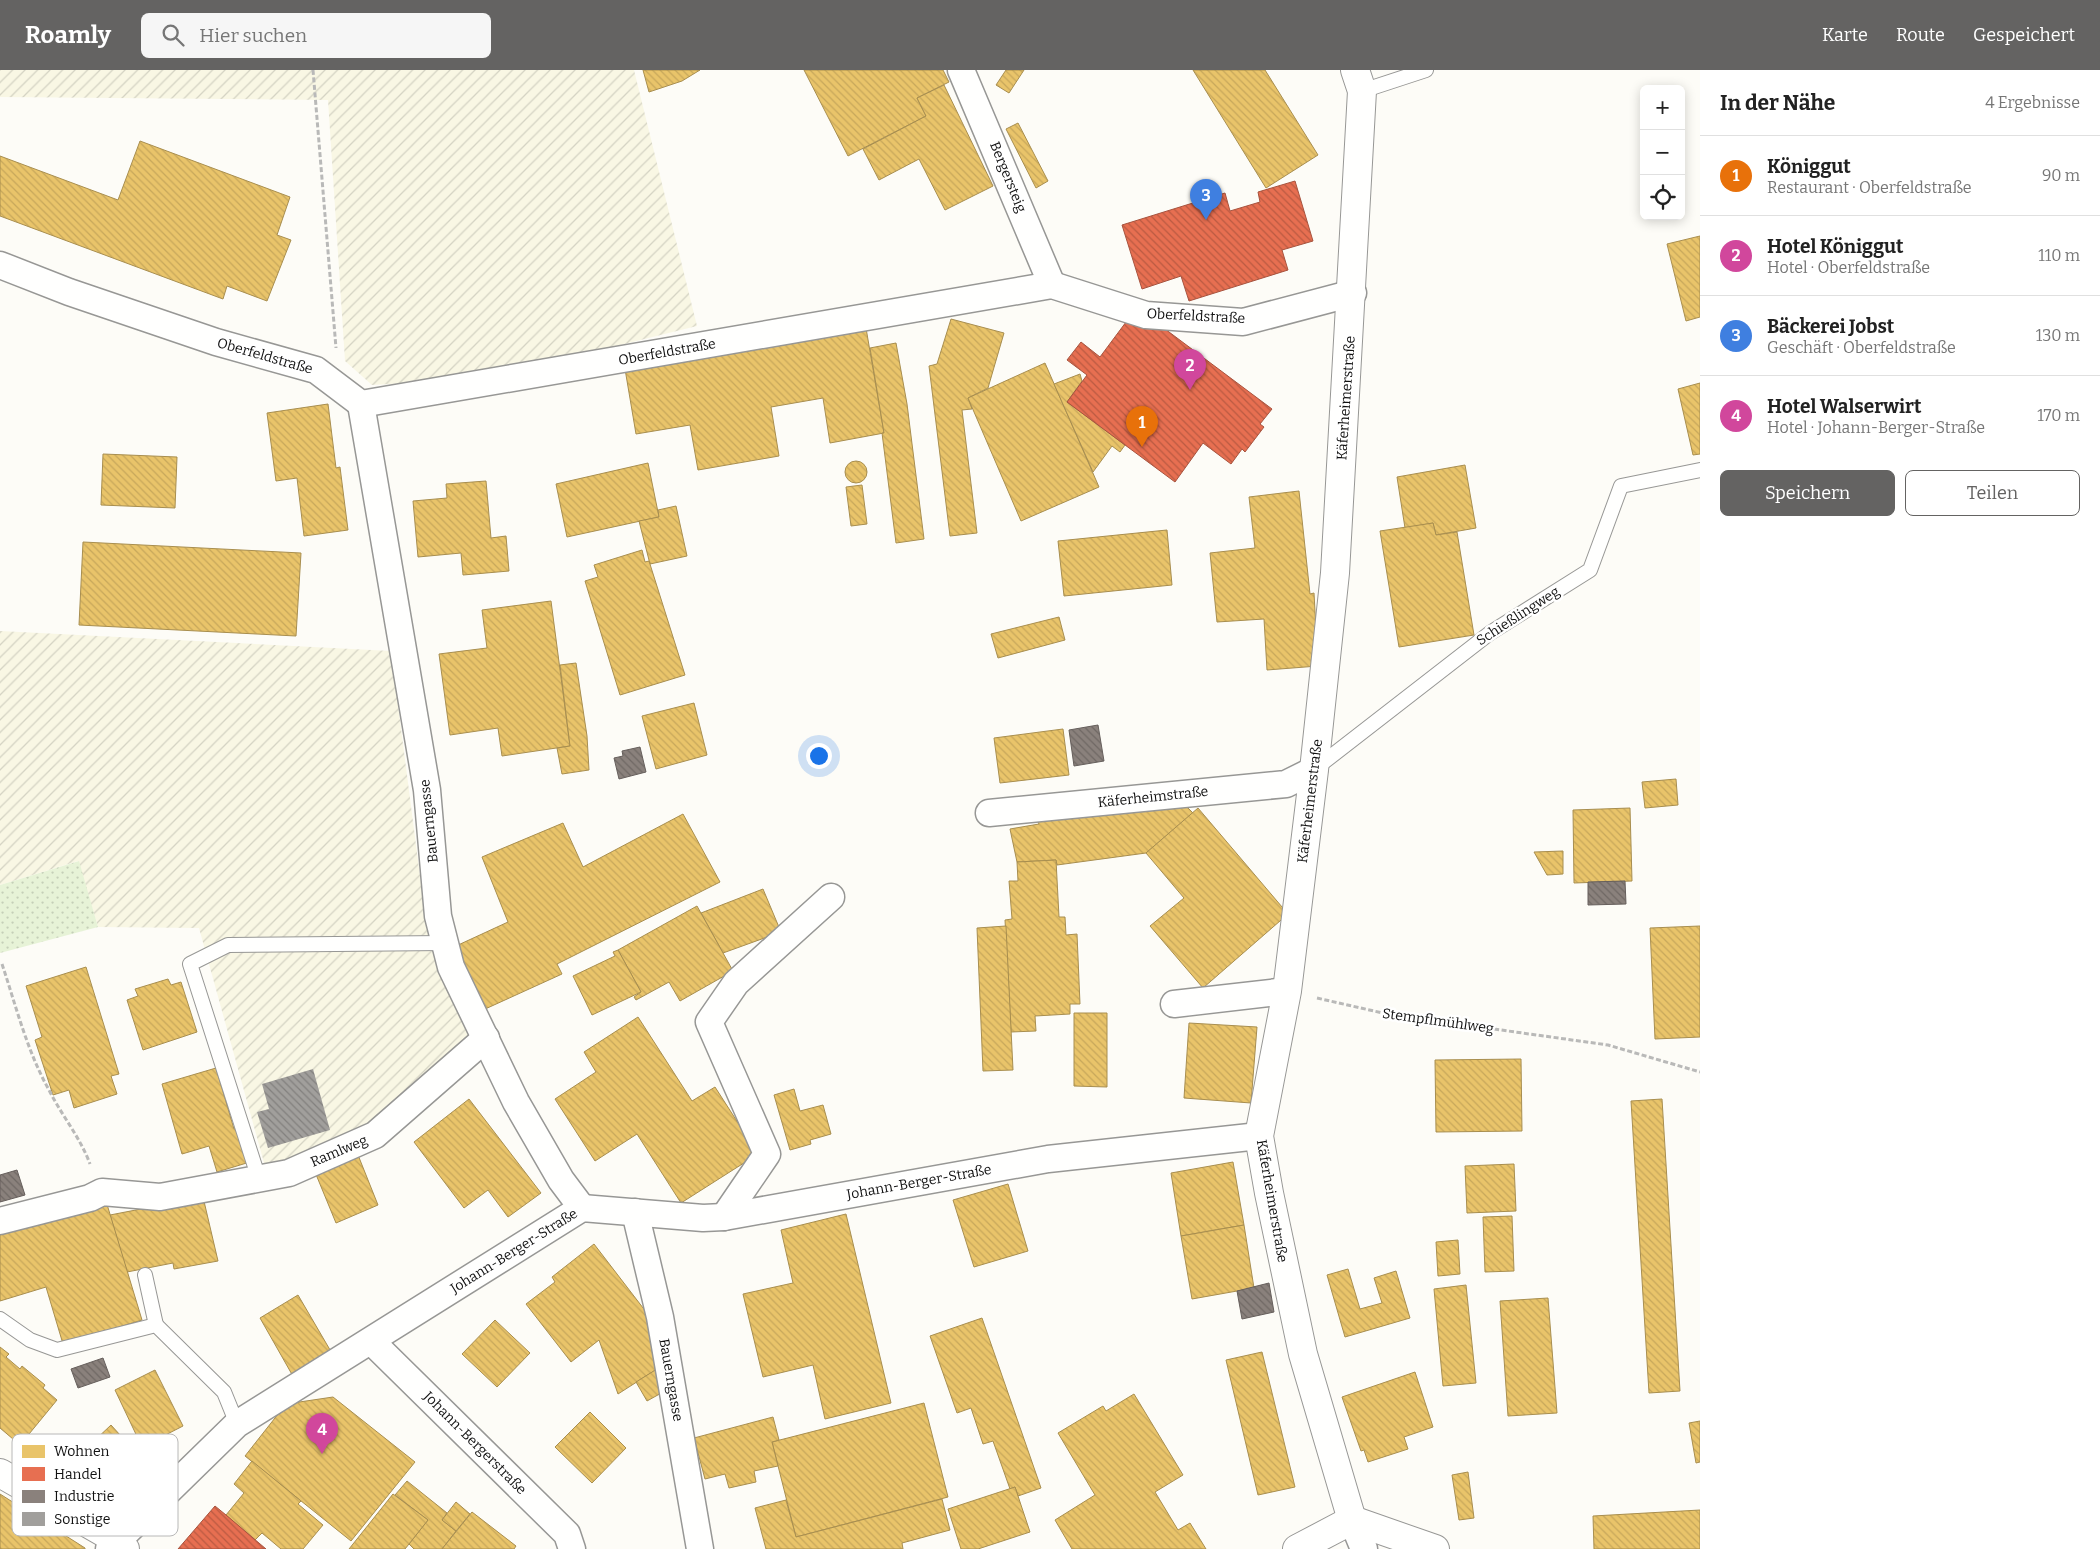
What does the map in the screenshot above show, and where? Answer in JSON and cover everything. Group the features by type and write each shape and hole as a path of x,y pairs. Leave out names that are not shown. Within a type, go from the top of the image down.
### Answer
{"street":[{"name":"Bergersteig","path":"961,70 1052,284"},
{"name":"Käferheimerstraße","path":"1352,1520 1303,1354 1259,1136 1287,991 1314,770 1335,573 1352,293 1359,81"},
{"name":"Oberfeldstraße","path":"0,265 69,292 216,342 316,370 361,404 1052,284 1146,315 1243,322 1352,293"},
{"name":"Bauerngasse","path":"361,404 428,790 438,916 445,943 452,967 516,1102 561,1180 582,1208"},
{"name":"Käferheimstraße","path":"989,813 1286,784 1314,770"},
{"path":"724,1217 767,1154 709,1022 736,983 830,898"},
{"path":"1174,1004 1287,991"},
{"name":"Ramlweg","path":"102,1192 160,1197 289,1173 376,1135 486,1038"},
{"name":"Johann-Berger-Straße","path":"178,1484 237,1424 582,1208 703,1218 724,1217 1048,1159 1259,1136"},
{"path":"0,1221 90,1198 102,1192"},
{"name":"Bauerngasse","path":"635,1212 660,1317 700,1549"},
{"name":"Johann-Bergerstraße","path":"371,1341 567,1534 572,1549"},
{"path":"0,1472 12,1480"},
{"path":"1352,1520 1364,1549"},
{"path":"1297,1549 1352,1520 1435,1549"},
{"path":"101,1536 117,1546"},
{"name":"Johann-Berger-Straße","path":"117,1546 127,1536"}],"lane":[{"path":"1359,81 1426,70"},
{"name":"Schießlingweg","path":"1314,770 1490,633 1590,570 1621,486 1700,470"},
{"path":"259,1179 190,964 228,945 445,943"},
{"path":"145,1275 156,1324 224,1392 237,1424"},
{"path":"0,1319 30,1340 57,1350 156,1324"}],"path":[{"path":"313,70 337,357"},
{"path":"2,964 29,1048 49,1090 81,1141 102,1192"},
{"name":"Stempflmühlweg","path":"1287,991 1387,1014 1608,1045 1700,1072"}],"shaded area":[{"path":"0,70 634,70 697,326 483,379 372,385 345,361 328,100 0,97"},
{"path":"0,631 391,651 427,930 472,1041 374,1124 266,1170 199,928 98,927 78,861 0,885"}],"green space":[{"path":"79,861 98,927 0,953 0,885"}],"building: Wohnen":[{"path":"643,70 700,70 682,81 649,92"},
{"path":"804,70 943,70 949,82 917,98 926,116 848,156"},
{"path":"1006,70 1024,70 1009,93 996,85"},
{"path":"1193,70 1265,70 1318,155 1266,188"},
{"path":"944,85 993,186 945,210 919,159 879,180 863,149 926,116 917,98"},
{"path":"1018,123 1048,181 1036,188 1006,129"},
{"path":"140,141 290,197 277,235 291,240 267,301 227,286 223,299 0,216 0,156 118,200"},
{"path":"1700,236 1700,317 1686,321 1667,244"},
{"path":"951,319 1004,333 988,388 968,398 972,409 962,410 977,533 950,536 929,366 937,364"},
{"path":"866,328 884,433 830,443 823,398 771,407 779,456 698,470 690,425 636,434 625,369"},
{"path":"896,343 907,404 924,539 896,543 882,433 884,433 870,348"},
{"path":"1045,363 1099,487 1021,521 968,398"},
{"path":"1080,374 1082,381 1067,402 1125,445 1120,452 1112,446 1093,472 1054,384"},
{"path":"1700,383 1700,454 1693,455 1678,389"},
{"path":"328,404 336,468 340,467 348,530 304,536 297,478 276,481 267,413"},
{"path":"103,454 177,457 175,508 101,505"},
{"path":"856,461 864,464 867,472 864,480 856,483 848,480 845,472 848,464"},
{"path":"648,463 659,517 567,537 556,484"},
{"path":"1465,465 1476,528 1436,535 1433,523 1405,528 1397,477"},
{"path":"486,481 491,538 506,536 509,571 463,575 461,553 418,557 413,501 447,498 446,484"},
{"path":"862,485 867,524 851,526 846,487"},
{"path":"1299,491 1310,594 1314,593 1318,666 1267,670 1264,619 1217,622 1210,553 1255,548 1249,497"},
{"path":"676,506 687,556 650,564 639,521 659,517 658,510"},
{"path":"1433,523 1436,535 1457,532 1474,635 1399,647 1380,531"},
{"path":"1167,530 1172,585 1064,596 1058,541"},
{"path":"83,542 301,553 296,636 79,625"},
{"path":"642,550 645,562 649,561 685,675 620,695 585,581 598,577 594,565"},
{"path":"551,601 570,746 502,756 498,728 450,735 439,654 487,648 482,610"},
{"path":"1059,617 1065,640 998,658 991,634"},
{"path":"576,663 587,736 589,770 562,774 557,748 570,746 560,665"},
{"path":"694,703 707,755 656,769 642,716"},
{"path":"1063,729 1069,775 1000,783 994,738"},
{"path":"1676,779 1678,805 1645,808 1642,782"},
{"path":"1181,801 1193,813 1146,853 1057,865 1056,860 1017,862 1010,829 1039,824 1037,820"},
{"path":"1198,808 1288,914 1203,988 1150,926 1184,898 1146,853"},
{"path":"1630,808 1632,881 1574,883 1573,810"},
{"path":"683,814 720,882 557,964 562,974 483,1010 456,946 508,922 482,857 563,823 583,867"},
{"path":"1563,851 1563,874 1547,875 1534,852"},
{"path":"1056,860 1059,917 1065,917 1066,935 1077,934 1080,1004 1070,1004 1070,1014 1035,1016 1036,1031 1011,1032 1005,920 1012,919 1009,881 1018,881 1017,862"},
{"path":"763,889 781,932 723,953 701,913"},
{"path":"697,906 733,971 680,1001 669,982 636,1000 634,997 641,992 618,950"},
{"path":"1006,926 1013,1070 983,1071 977,928"},
{"path":"1700,926 1700,1037 1655,1039 1650,928"},
{"path":"618,950 641,992 592,1015 573,976 615,956 613,952"},
{"path":"86,967 119,1074 111,1076 117,1094 74,1108 69,1090 53,1095 35,1040 42,1037 26,986"},
{"path":"168,979 171,985 181,982 197,1032 143,1050 127,1000 138,996 135,989"},
{"path":"1074,1013 1107,1013 1107,1087 1074,1086"},
{"path":"638,1017 692,1101 715,1087 758,1154 681,1203 637,1134 595,1161 555,1099 596,1072 584,1052"},
{"path":"1189,1023 1257,1027 1251,1103 1184,1098"},
{"path":"1521,1059 1522,1131 1436,1132 1435,1060"},
{"path":"216,1068 234,1129 240,1127 250,1162 217,1172 209,1146 182,1154 162,1084"},
{"path":"794,1089 800,1111 823,1105 831,1134 810,1140 811,1144 790,1150 774,1095"},
{"path":"469,1099 541,1193 508,1217 488,1190 464,1208 414,1142"},
{"path":"1662,1099 1680,1391 1649,1393 1631,1101"},
{"path":"358,1155 378,1205 336,1223 315,1172"},
{"path":"1233,1162 1244,1225 1181,1236 1171,1173"},
{"path":"1514,1164 1516,1211 1467,1213 1465,1166"},
{"path":"1008,1184 1028,1251 974,1267 953,1200"},
{"path":"203,1197 218,1261 174,1269 173,1263 127,1272 110,1215"},
{"path":"106,1201 142,1320 63,1344 46,1287 0,1301 0,1233"},
{"path":"846,1214 891,1403 825,1419 813,1365 763,1377 743,1294 793,1283 781,1230"},
{"path":"1512,1216 1514,1271 1485,1272 1483,1217"},
{"path":"1244,1225 1254,1288 1192,1299 1181,1236"},
{"path":"1458,1240 1460,1274 1438,1276 1436,1242"},
{"path":"594,1244 650,1317 657,1369 618,1394 599,1340 571,1362 526,1304 555,1282 552,1277"},
{"path":"1348,1269 1360,1309 1382,1303 1374,1278 1396,1271 1410,1318 1345,1337 1327,1275"},
{"path":"1466,1285 1476,1383 1443,1386 1434,1289"},
{"path":"298,1295 333,1355 294,1378 260,1318"},
{"path":"1548,1298 1557,1413 1508,1416 1500,1301"},
{"path":"982,1318 1041,1488 1018,1496 1015,1487 1010,1489 993,1441 983,1444 971,1408 957,1413 930,1336"},
{"path":"495,1320 530,1353 497,1387 462,1354"},
{"path":"0,1347 9,1354 6,1357 20,1369 22,1366 45,1385 43,1388 57,1400 29,1434 12,1434 12,1438 0,1428"},
{"path":"1262,1352 1295,1487 1258,1495 1226,1360"},
{"path":"657,1369 665,1391 647,1401 636,1382"},
{"path":"155,1370 183,1426 167,1434 136,1434 115,1390"},
{"path":"1415,1372 1433,1427 1404,1437 1408,1449 1368,1462 1364,1450 1361,1451 1342,1397"},
{"path":"1134,1394 1183,1475 1155,1492 1178,1530 1190,1523 1206,1549 1072,1549 1055,1520 1095,1495 1058,1433 1103,1406 1106,1411"},
{"path":"333,1397 415,1462 351,1541 245,1456 286,1404"},
{"path":"924,1403 948,1497 796,1537 772,1442"},
{"path":"590,1412 626,1448 592,1483 555,1447"},
{"path":"773,1417 779,1440 772,1442 778,1466 754,1471 756,1482 729,1488 725,1474 705,1479 694,1438"},
{"path":"1700,1421 1700,1462 1696,1463 1689,1423"},
{"path":"111,1425 119,1434 101,1434"},
{"path":"252,1461 301,1501 298,1504 323,1525 303,1549 281,1549 262,1533 255,1540 226,1515 244,1493 234,1484"},
{"path":"1468,1472 1474,1518 1459,1520 1452,1475"},
{"path":"407,1481 447,1513 442,1520 456,1531 442,1549 414,1549 409,1544 428,1520 395,1495"},
{"path":"1015,1487 1030,1532 978,1549 961,1549 948,1509"},
{"path":"0,1494 12,1502 12,1536 66,1536 85,1548 85,1549 0,1549"},
{"path":"393,1494 428,1520 405,1549 349,1549"},
{"path":"942,1499 950,1530 902,1543 903,1549 766,1549 755,1508 786,1500 796,1537"},
{"path":"456,1502 470,1514 456,1531 442,1520"},
{"path":"1700,1510 1700,1549 1594,1549 1593,1516"},
{"path":"472,1512 516,1546 514,1549 442,1549"}],"building: Handel":[{"path":"1295,181 1313,241 1282,250 1288,270 1189,301 1181,276 1142,289 1122,225 1225,193 1230,211 1260,202 1258,192"},
{"path":"1132,314 1153,320 1272,409 1260,424 1264,427 1245,452 1242,449 1231,464 1203,443 1175,482 1067,402 1087,375 1067,360 1081,342 1100,357"},
{"path":"215,1506 226,1515 266,1549 178,1549"}],"building: Industrie":[{"path":"1098,725 1104,761 1074,766 1069,730"},
{"path":"640,747 646,772 619,779 614,758 623,756 622,751"},
{"path":"1625,881 1626,904 1588,905 1588,882"},
{"path":"17,1170 25,1195 0,1202 0,1175"},
{"path":"1269,1283 1274,1312 1242,1319 1237,1291"},
{"path":"103,1358 110,1377 78,1388 71,1369"}],"building: Sonstige":[{"path":"313,1069 330,1130 268,1148 257,1112 269,1109 262,1084"}],"place":[{"name":"Bäckerei Jobst","path":"1206,220"},
{"name":"Hotel Königgut","path":"1190,390"},
{"name":"Königgut","path":"1142,447"},
{"name":"Hotel Walserwirt","path":"322,1454"}]}
